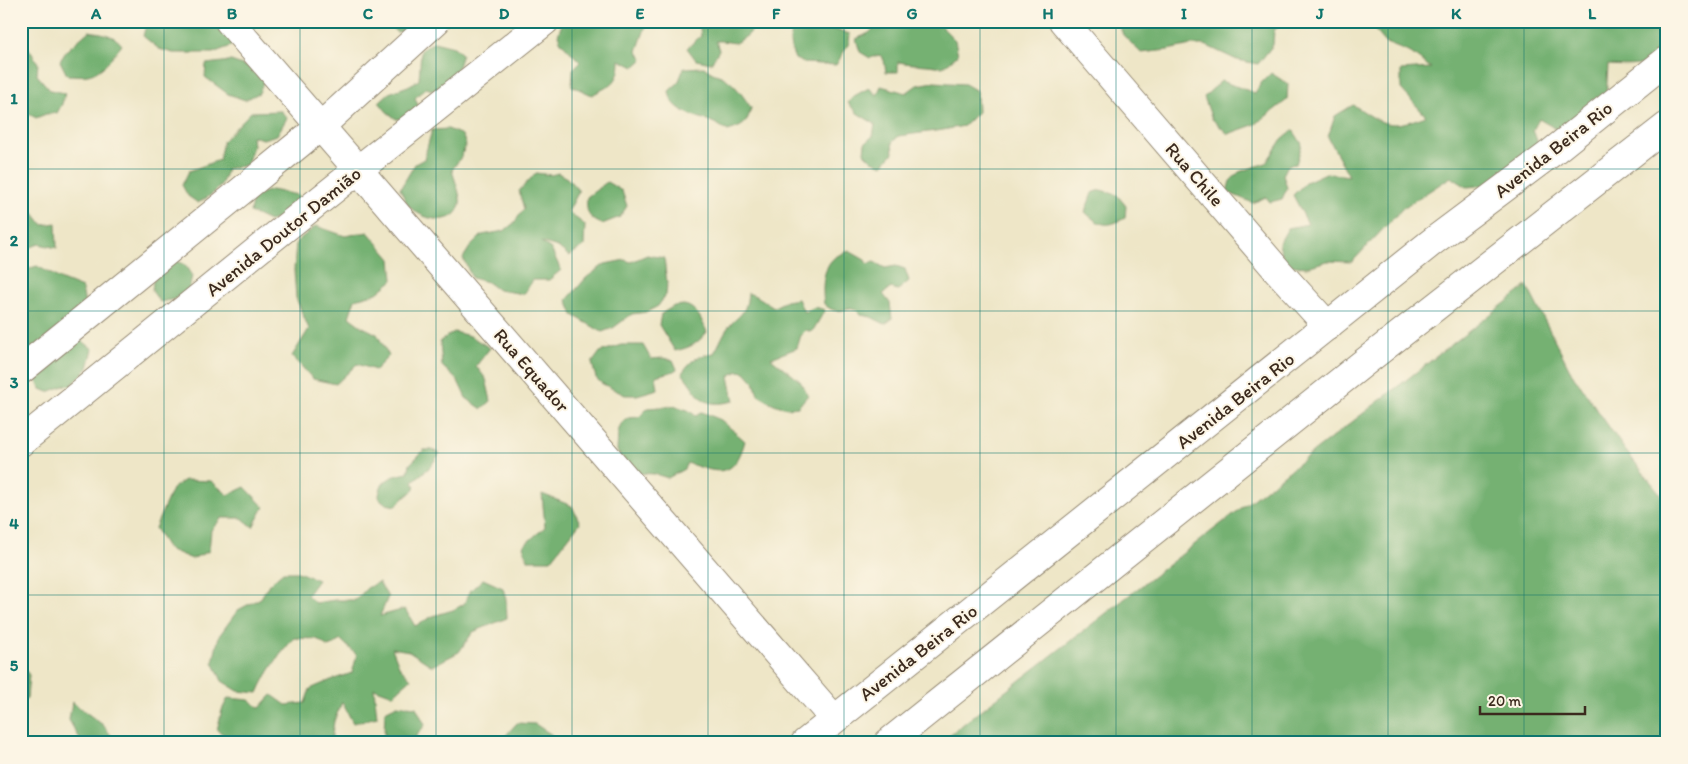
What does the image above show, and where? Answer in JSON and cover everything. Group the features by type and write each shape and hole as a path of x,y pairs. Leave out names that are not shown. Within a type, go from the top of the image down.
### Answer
{"street":[{"name":"Rua Equador","path":"229,21 322,126 834,719"},
{"path":"21,370 322,126 436,21"},
{"name":"Avenida Doutor Damião","path":"21,442 545,21"},
{"name":"Rua Chile","path":"1063,21 1278,271 1328,326"},
{"name":"Avenida Beira Rio","path":"805,743 1432,242 1551,153 1667,60"},
{"path":"888,743 1353,372 1667,126"}],"green space":[{"path":"147,21 229,21 235,28 231,46 213,53 173,53 159,49 143,36"},
{"path":"386,21 427,21 406,31 396,32"},
{"path":"563,21 602,21 606,23 610,21 640,21 647,23 637,51 643,59 634,67 620,60 620,68 613,83 592,95 572,86 573,69 580,62 561,42 558,35"},
{"path":"699,21 756,21 748,35 735,43 716,41 719,50 711,63 696,60 687,48 701,36"},
{"path":"881,21 936,21 955,40 958,55 943,67 898,62 898,72 886,72 884,60 880,55 870,58 860,52 856,39 869,33"},
{"path":"1118,21 1289,21 1274,30 1273,45 1258,64 1237,60 1205,45 1191,45 1141,53 1123,35"},
{"path":"1367,21 1667,21 1668,49 1664,58 1650,64 1631,66 1608,65 1606,100 1563,133 1539,119 1533,130 1542,154 1487,185 1467,187 1451,177 1403,208 1352,262 1327,261 1307,267 1285,265 1279,244 1288,228 1308,224 1293,195 1306,182 1326,173 1349,176 1328,137 1335,116 1353,105 1377,119 1391,124 1403,123 1426,116 1401,89 1401,70 1431,68 1411,53 1386,43"},
{"path":"800,28 832,29 850,34 849,43 836,65 804,63 795,59 790,42 791,35 794,32"},
{"path":"89,31 111,36 122,45 98,71 88,75 67,75 60,61 67,50"},
{"path":"21,36 38,63 37,75 50,90 65,93 57,113 46,114 36,118 21,109"},
{"path":"434,42 454,47 462,54 453,83 438,92 426,88 415,98 420,110 411,119 396,119 379,102 389,93 419,80 421,50"},
{"path":"231,61 266,76 259,93 245,100 228,94 205,77 206,64"},
{"path":"704,67 730,82 751,108 748,118 738,128 728,131 713,122 691,115 679,108 671,98 669,91 678,83 684,68"},
{"path":"1271,73 1288,84 1287,100 1256,124 1228,134 1212,119 1204,97 1221,81 1255,93 1261,83"},
{"path":"934,82 965,84 977,91 978,112 964,126 899,136 892,142 893,153 883,165 872,161 864,153 865,143 873,136 875,124 857,113 848,103 854,96 869,88 877,95 881,86 906,93 917,85"},
{"path":"281,111 287,118 277,135 263,139 252,136 253,146 247,165 227,169 217,190 198,203 188,196 182,185 189,171 219,160 223,141 251,112"},
{"path":"448,129 462,135 466,144 461,157 452,170 459,193 460,204 457,212 452,216 445,219 429,218 414,211 400,189 415,164 424,159 432,130"},
{"path":"1293,130 1302,144 1296,164 1288,165 1283,175 1287,188 1282,199 1270,202 1266,197 1253,203 1227,192 1230,181 1239,172 1266,163 1282,139"},
{"path":"536,173 551,175 558,173 567,178 579,191 568,212 585,225 584,246 569,256 558,247 541,242 551,249 561,270 549,280 533,280 524,294 498,290 487,282 472,278 463,258 470,247 482,235 504,231 514,223 524,209 519,191"},
{"path":"607,182 622,191 627,206 620,217 602,224 588,214 587,197"},
{"path":"271,190 298,195 301,207 286,217 269,221 250,212 253,196"},
{"path":"1101,190 1117,195 1126,206 1125,218 1113,223 1104,224 1085,212 1092,193"},
{"path":"21,206 30,208 43,225 56,223 57,248 39,244 21,251"},
{"path":"316,226 345,236 368,232 391,259 393,280 377,293 355,299 349,317 377,334 389,356 375,370 357,364 336,384 313,379 292,356 309,329 296,298 294,270 296,242"},
{"path":"849,251 865,260 867,264 874,262 885,268 896,266 905,269 909,281 898,290 891,288 883,294 890,303 892,319 885,324 871,317 861,315 856,310 848,308 835,310 824,304 823,286 827,267 834,258"},
{"path":"647,255 664,258 667,283 666,295 658,306 647,312 632,314 613,328 602,332 573,315 567,300 586,278 605,264 625,260 631,262"},
{"path":"172,259 185,265 192,276 189,290 175,299 160,302 152,291 153,281 162,262"},
{"path":"37,266 62,280 82,288 86,310 21,363 21,271"},
{"path":"1527,286 1571,372 1625,450 1667,502 1667,743 939,743"},
{"path":"748,293 774,307 786,301 798,299 804,312 815,307 825,310 812,332 806,330 801,335 797,348 771,358 800,381 808,395 798,407 782,407 758,395 754,382 745,372 738,371 729,376 734,401 722,403 707,402 702,399 682,373 695,359 714,353 729,326 743,312"},
{"path":"674,306 689,306 696,312 707,332 693,345 675,351 659,325 661,314"},
{"path":"454,332 470,336 490,348 476,366 486,379 491,401 482,409 466,398 458,381 442,366 440,341"},
{"path":"81,340 93,349 88,368 71,386 66,385 48,392 41,389 31,372 61,351"},
{"path":"621,345 643,345 651,359 663,358 673,360 677,369 656,376 658,389 637,395 625,395 601,383 596,378 592,363 600,352"},
{"path":"673,406 688,410 696,416 702,412 721,420 745,441 736,462 730,468 716,471 687,463 684,469 668,478 655,474 633,473 617,451 618,432 621,424 628,418 639,417 648,408"},
{"path":"424,450 440,453 430,467 413,481 415,488 413,490 396,506 386,504 379,498 381,486 392,477 408,473 410,464"},
{"path":"185,480 211,481 228,495 245,487 264,507 253,527 242,518 222,518 211,530 209,551 192,559 168,549 155,528 172,489"},
{"path":"542,494 572,506 580,523 551,560 528,560 523,546 545,527"},
{"path":"21,533 29,539 23,559 21,560"},
{"path":"283,572 298,572 318,580 307,595 315,603 335,600 356,600 367,588 379,582 388,597 380,616 405,609 415,626 433,616 453,610 464,604 471,590 483,579 503,588 507,618 473,632 459,652 432,666 409,651 392,648 399,666 411,679 393,695 374,688 377,717 353,723 342,702 334,721 331,743 237,743 217,730 222,710 228,698 249,700 260,708 272,695 286,705 305,703 310,689 352,673 357,655 341,640 328,647 317,639 294,638 274,664 258,693 238,691 222,681 213,662 219,636 238,610 261,598 269,584"},
{"path":"21,664 29,675 27,698 21,701"},
{"path":"72,702 103,725 117,743 82,743 69,720"},
{"path":"397,705 416,707 425,725 411,743 388,743 384,734 385,711"},
{"path":"517,723 535,724 552,735 554,743 499,743"}]}
